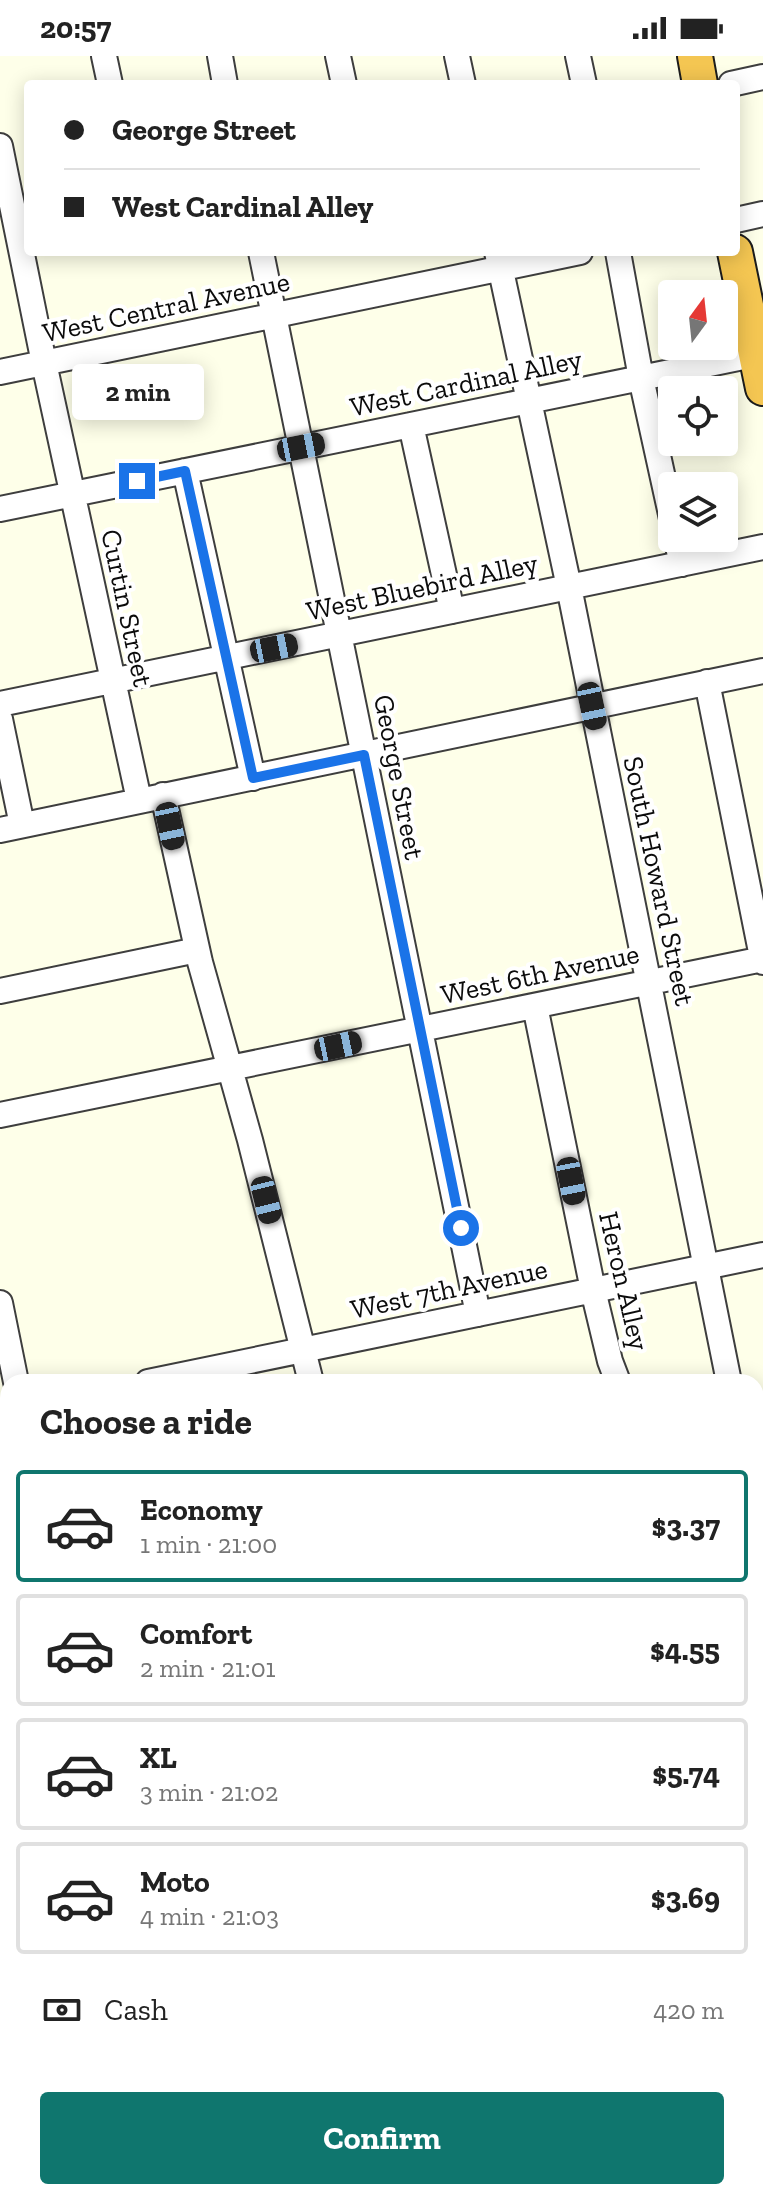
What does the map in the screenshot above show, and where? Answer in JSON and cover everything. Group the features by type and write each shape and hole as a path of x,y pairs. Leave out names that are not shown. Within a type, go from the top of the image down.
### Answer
{"highway":[{"path":"695,56 699,80"},
{"path":"736,256 760,353 763,388"}],"street":[{"path":"104,56 109,80"},
{"path":"220,56 224,80"},
{"path":"338,56 343,80"},
{"path":"457,56 462,80"},
{"path":"578,56 583,80"},
{"path":"740,82 763,77"},
{"name":"Curtin Street","path":"0,146 15,234 139,800"},
{"path":"740,219 763,214"},
{"name":"George Street","path":"262,256 478,1314"},
{"name":"West Central Avenue","path":"0,372 274,315 499,260 540,256"},
{"path":"619,256 662,472"},
{"name":"South Howard Street","path":"499,260 569,587 727,1374"},
{"name":"West Cardinal Alley","path":"0,509 760,353"},
{"path":"411,425 452,611"},
{"path":"185,471 253,778"},
{"name":"West Bluebird Alley","path":"0,704 763,547"},
{"path":"679,552 682,564"},
{"path":"0,719 11,828 763,671"},
{"path":"707,682 763,960"},
{"path":"163,795 197,950 250,1140 309,1374"},
{"path":"0,991 197,950"},
{"name":"West 6th Avenue","path":"0,1115 763,960"},
{"name":"Heron Alley","path":"535,1006 593,1290 615,1374"},
{"name":"West 7th Avenue","path":"187,1374 763,1255"},
{"path":"1,1309 14,1374"}],"route":[{"path":"137,481 185,471 253,778 364,755 461,1228"}]}
